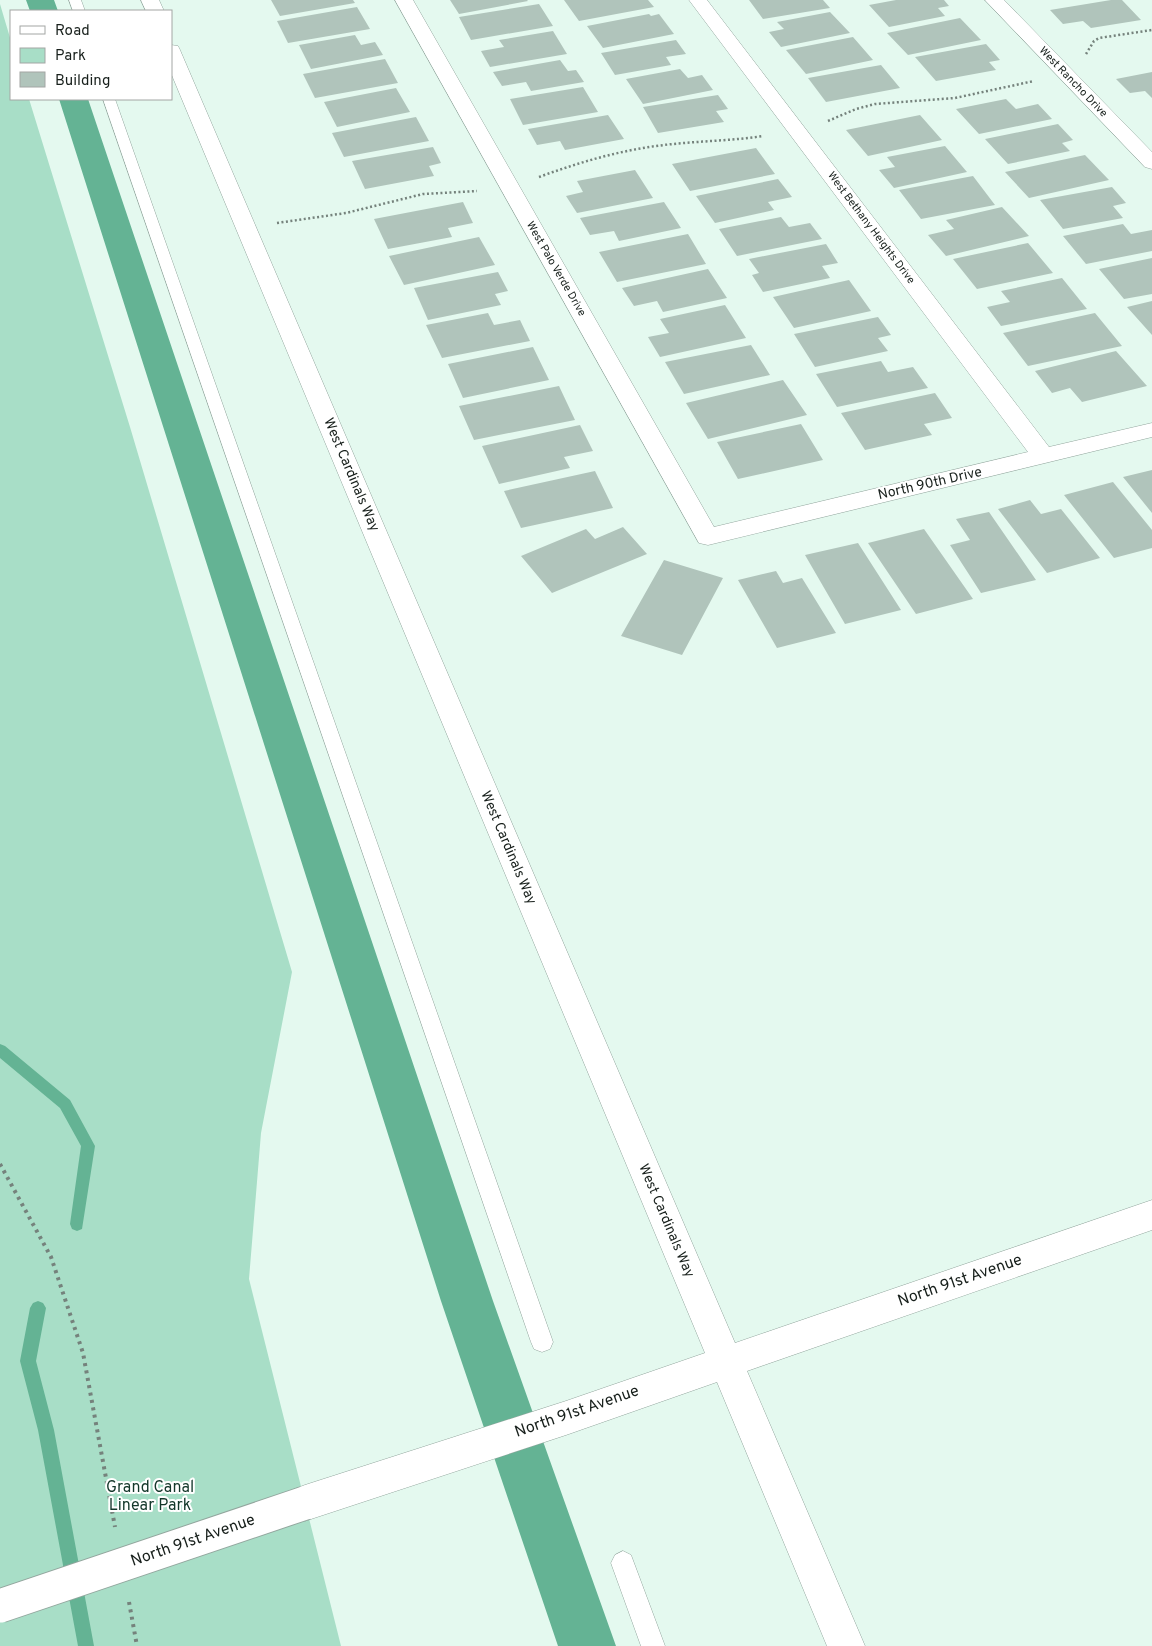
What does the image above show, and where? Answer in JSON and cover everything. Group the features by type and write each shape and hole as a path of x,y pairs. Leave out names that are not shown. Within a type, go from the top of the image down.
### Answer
{"street":[{"name":"West Palo Verde Drive","path":"404,0 708,537"},
{"name":"West Bethany Heights Drive","path":"698,0 1044,457"},
{"name":"West Rancho Drive","path":"994,0 1152,163"},
{"name":"West Cardinals Way","path":"172,52 724,1362 846,1646"},
{"name":"North 90th Drive","path":"708,537 1152,430"},
{"name":"North 91st Avenue","path":"0,1606 480,1444 566,1418 1152,1215"}],"lane":[{"path":"109,100 542,1342"},
{"path":"623,1563 653,1646"}],"path":[{"path":"246,229 346,213 423,194 485,191 532,180 583,163 637,150 676,144 742,140 817,125 856,109 875,104 977,94 1043,78 1086,54 1094,41 1099,38 1152,30"},
{"path":"0,1164 51,1257 82,1354 115,1529"},
{"path":"128,1597 137,1646"}],"green space":[{"name":"Grand Canal Linear Park","path":"0,4 10,38 10,100 29,100 130,427 292,972 261,1133 249,1279 341,1646 0,1646"}],"building":[{"path":"271,0 353,0 355,3 280,16"},
{"path":"450,0 527,0 528,1 459,14"},
{"path":"564,0 648,0 654,7 579,21"},
{"path":"749,0 823,0 830,8 763,19"},
{"path":"896,0 944,0 949,6 938,8 945,16 889,27 869,5"},
{"path":"1111,0 1122,0 1141,20 1091,28 1083,21 1063,24 1050,10"},
{"path":"539,4 553,26 471,40 459,17"},
{"path":"357,7 370,29 288,43 277,21"},
{"path":"830,12 850,33 781,47 769,32 784,29 777,22"},
{"path":"649,14 651,16 659,14 674,34 603,48 587,26"},
{"path":"960,18 981,40 908,55 887,33"},
{"path":"553,31 567,54 490,67 481,51 504,47 499,40"},
{"path":"355,35 361,45 375,42 383,55 311,69 299,45"},
{"path":"853,37 873,60 806,74 786,50"},
{"path":"676,40 686,54 666,57 671,65 615,75 601,53"},
{"path":"986,44 1000,60 989,62 996,70 936,81 915,57"},
{"path":"385,59 398,83 315,98 303,74"},
{"path":"560,60 568,71 576,70 584,82 531,91 526,82 502,86 493,72"},
{"path":"881,65 900,88 826,102 808,78"},
{"path":"680,69 688,78 702,75 713,90 643,104 626,79"},
{"path":"1152,72 1152,98 1145,91 1130,93 1116,79"},
{"path":"583,87 598,112 523,125 510,99"},
{"path":"396,88 410,112 337,127 324,102"},
{"path":"718,95 728,109 716,111 724,122 658,133 643,107"},
{"path":"1006,99 1016,109 1038,104 1052,119 979,134 956,109"},
{"path":"608,115 624,139 565,150 560,141 537,145 528,129"},
{"path":"920,115 942,140 868,156 846,130"},
{"path":"416,117 429,141 344,157 332,133"},
{"path":"1058,124 1073,140 1062,143 1070,151 1008,164 985,139"},
{"path":"945,146 967,172 894,188 879,170 895,167 887,157"},
{"path":"433,147 441,163 429,166 434,176 365,189 352,161"},
{"path":"756,148 775,174 690,191 672,164"},
{"path":"1085,155 1109,180 1029,198 1005,172"},
{"path":"635,170 653,198 577,213 566,196 583,192 577,181"},
{"path":"973,176 995,205 921,219 899,190"},
{"path":"778,179 792,197 768,202 774,210 715,223 696,196"},
{"path":"1112,187 1126,203 1113,206 1123,218 1063,229 1040,200"},
{"path":"463,202 473,223 448,228 452,237 388,249 374,219"},
{"path":"664,202 681,228 619,241 614,231 590,235 580,218"},
{"path":"1002,207 1029,236 946,256 928,235 954,229 946,220"},
{"path":"781,217 789,227 810,223 822,239 737,256 719,229"},
{"path":"1123,224 1131,234 1152,230 1152,251 1086,264 1063,236"},
{"path":"688,234 706,264 617,282 599,252"},
{"path":"479,237 495,265 404,285 389,256"},
{"path":"1028,243 1053,273 977,289 953,259"},
{"path":"826,244 838,263 822,266 830,278 763,292 752,275 759,273 749,259"},
{"path":"1152,258 1152,294 1124,299 1099,269"},
{"path":"708,269 727,298 663,312 657,301 634,306 622,288"},
{"path":"498,272 508,291 495,294 501,305 428,320 414,288"},
{"path":"1062,278 1087,309 1001,326 987,307 1010,302 1001,291"},
{"path":"849,280 871,311 794,328 773,297"},
{"path":"1152,301 1152,335 1127,307"},
{"path":"725,305 746,338 660,357 648,337 669,333 660,319"},
{"path":"488,313 494,325 520,320 530,341 442,358 426,325"},
{"path":"1095,313 1122,346 1028,366 1003,333"},
{"path":"878,317 891,335 878,338 888,351 815,367 794,334"},
{"path":"751,345 770,375 684,394 665,362"},
{"path":"533,347 549,380 463,398 448,364"},
{"path":"1116,351 1147,386 1082,402 1070,388 1052,393 1035,371"},
{"path":"881,361 888,372 913,367 928,388 837,407 816,374"},
{"path":"783,380 807,415 708,439 686,403"},
{"path":"559,386 575,420 474,440 459,406"},
{"path":"935,393 952,418 924,424 932,435 865,450 841,413"},
{"path":"801,424 823,460 738,479 717,442"},
{"path":"580,425 593,451 564,457 570,468 499,484 482,446"},
{"path":"1152,470 1152,513 1123,477"},
{"path":"595,471 613,508 521,528 504,491"},
{"path":"1113,482 1152,530 1152,548 1114,558 1064,495"},
{"path":"1030,500 1041,514 1061,509 1100,558 1047,573 998,509"},
{"path":"989,512 1036,580 981,593 950,545 970,540 956,519"},
{"path":"623,527 647,554 552,593 521,556 586,529 595,539"},
{"path":"924,529 973,599 916,614 868,543"},
{"path":"858,543 901,610 845,624 805,555"},
{"path":"664,560 723,578 682,655 621,636"},
{"path":"776,571 783,583 802,578 836,633 777,648 738,580"}],"waterway":[{"path":"40,0 44,10"},
{"path":"73,100 467,1301 587,1646"},
{"path":"0,1050 65,1104 88,1146 77,1224"},
{"path":"38,1308 28,1361 46,1430 86,1646"}]}
